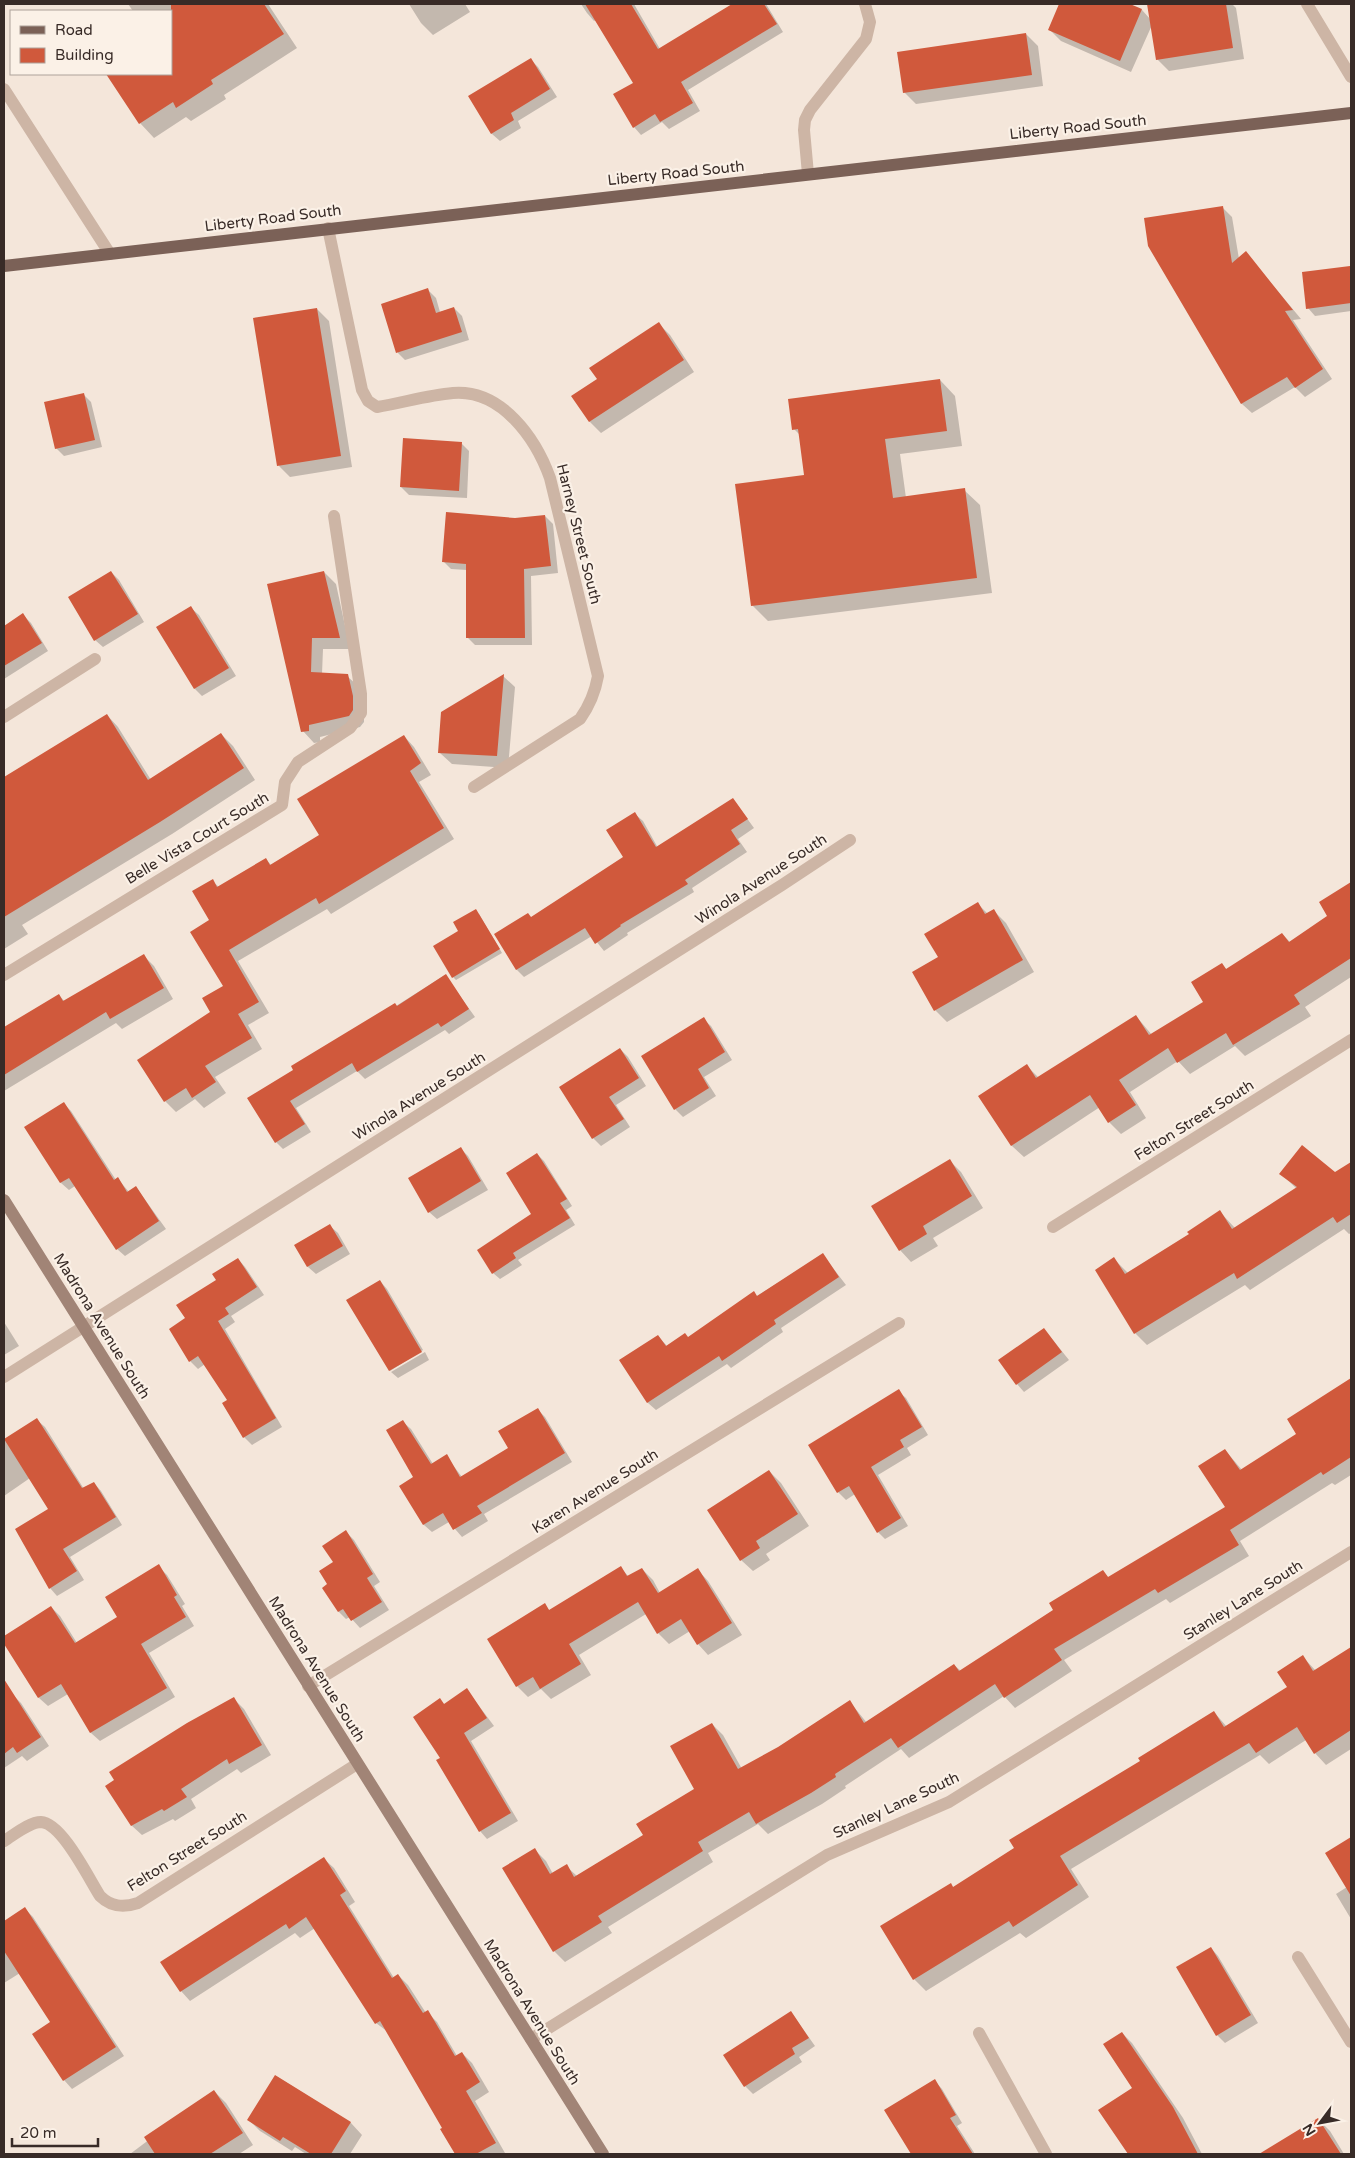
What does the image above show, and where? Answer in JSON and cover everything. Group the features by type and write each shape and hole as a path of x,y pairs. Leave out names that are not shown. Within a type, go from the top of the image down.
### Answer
{"main road":[{"name":"Liberty Road South","path":"4,266 1351,113"},
{"name":"Madrona Avenue South","path":"4,1200 603,2154"}],"street":[{"path":"808,174 805,120 810,110 866,39 870,22 865,4"},
{"path":"1307,4 1351,77"},
{"path":"4,89 110,254"},
{"name":"Harney Street South","path":"328,228 362,390 368,401 377,407 455,393 491,402 509,414 525,431 542,454 550,478 598,676 596,686 592,702 580,719 474,787"},
{"name":"Belle Vista Court South","path":"4,975 282,805 285,782 298,762 350,728 361,713 361,694 334,516"},
{"path":"4,717 95,659"},
{"name":"Winola Avenue South","path":"4,1377 765,896 850,840"},
{"name":"Felton Street South","path":"1053,1227 1351,1040"},
{"name":"Karen Avenue South","path":"308,1686 898,1323"},
{"name":"Stanley Lane South","path":"531,2039 827,1855 949,1802 1351,1552"},
{"name":"Felton Street South","path":"4,1842 32,1824 42,1822 49,1825 63,1838 100,1896 107,1903 128,1907 146,1898 357,1764"},
{"path":"1298,1957 1351,2042"},
{"path":"979,2033 1046,2154"}],"building":[{"path":"171,4 264,4 284,34 211,80 213,84 176,108 173,102 139,124 107,75 172,75"},
{"path":"585,4 631,4 658,49 732,4 764,4 777,24 681,82 693,103 660,122 655,114 633,128 613,94 633,83"},
{"path":"1059,4 1130,4 1142,9 1120,61 1048,30"},
{"path":"1147,4 1226,4 1233,48 1156,60"},
{"path":"1026,33 1032,75 903,93 897,52"},
{"path":"531,58 550,89 511,113 514,120 491,134 468,96"},
{"path":"1223,206 1232,263 1246,251 1293,310 1285,311 1323,369 1295,388 1287,377 1241,404 1148,246 1144,218"},
{"path":"1350,266 1351,303 1306,309 1302,272"},
{"path":"428,288 436,313 454,307 462,332 396,353 381,304"},
{"path":"317,308 341,456 277,466 253,318"},
{"path":"659,322 684,360 589,422 571,396 597,379 589,368"},
{"path":"940,379 947,431 885,439 893,498 965,488 977,578 751,606 735,484 804,475 798,429 792,430 788,399"},
{"path":"84,393 95,440 55,449 44,402"},
{"path":"403,438 462,442 459,491 400,487"},
{"path":"446,512 515,518 545,515 551,566 524,569 525,638 466,638 466,564 442,562"},
{"path":"111,571 138,614 94,641 68,597"},
{"path":"324,571 340,638 312,638 311,672 348,674 353,696 353,710 349,716 309,725 309,731 301,732 267,584"},
{"path":"191,606 229,668 194,689 156,627"},
{"path":"23,613 42,643 4,666 4,626"},
{"path":"504,674 497,756 438,753 441,712"},
{"path":"107,714 148,780 221,733 244,768 160,822 4,917 4,777"},
{"path":"404,735 421,763 410,771 444,828 319,904 316,898 229,950 259,1002 238,1014 252,1038 205,1066 216,1082 192,1098 186,1088 164,1102 137,1060 210,1012 202,998 223,986 190,932 209,920 192,891 213,879 217,887 266,858 270,865 319,835 297,799"},
{"path":"733,798 748,819 731,830 740,844 685,880 688,884 620,925 595,944 585,928 516,970 494,934 528,913 531,917 623,857 606,830 635,812 656,847"},
{"path":"1351,882 1351,958 1294,995 1300,1004 1233,1045 1226,1033 1177,1063 1168,1048 1119,1080 1136,1105 1108,1123 1090,1095 1011,1146 978,1096 1027,1064 1036,1078 1136,1015 1149,1035 1203,1002 1191,982 1222,963 1226,969 1282,933 1289,942 1327,916 1319,902"},
{"path":"978,902 985,914 994,909 1023,960 934,1011 912,972 938,957 924,934"},
{"path":"476,909 500,949 452,978 433,946 458,931 453,922"},
{"path":"144,954 164,988 110,1019 106,1012 4,1075 4,1027 59,994 63,1001"},
{"path":"446,974 469,1009 441,1027 438,1023 357,1072 352,1063 290,1101 305,1124 275,1143 247,1098 293,1070 291,1066 395,1003 397,1006"},
{"path":"704,1017 725,1052 698,1069 709,1088 674,1110 641,1056"},
{"path":"620,1048 639,1078 609,1097 624,1119 592,1139 559,1087"},
{"path":"64,1102 114,1180 118,1177 127,1192 136,1186 159,1221 116,1250 69,1178 60,1183 24,1127"},
{"path":"1302,1145 1335,1172 1351,1162 1351,1214 1337,1223 1333,1217 1237,1279 1234,1273 1134,1334 1095,1270 1114,1257 1125,1274 1189,1234 1187,1232 1220,1210 1232,1229 1297,1187 1279,1174"},
{"path":"461,1147 481,1181 428,1213 408,1178"},
{"path":"537,1153 567,1199 560,1203 570,1218 513,1253 516,1258 492,1274 477,1250 531,1214 506,1173"},
{"path":"950,1159 972,1196 923,1226 927,1234 899,1251 871,1206"},
{"path":"330,1224 343,1246 307,1267 294,1245"},
{"path":"823,1253 839,1277 774,1320 776,1324 722,1361 719,1356 647,1403 619,1360 658,1335 666,1346 685,1333 688,1337 754,1291 757,1296"},
{"path":"238,1258 257,1287 225,1308 229,1314 218,1321 276,1418 243,1438 222,1403 227,1400 198,1356 189,1362 169,1329 185,1318 176,1305 216,1280 212,1274"},
{"path":"380,1280 422,1352 389,1371 346,1300"},
{"path":"1044,1328 1062,1352 1016,1385 998,1360"},
{"path":"1351,1378 1351,1457 1323,1475 1321,1472 1230,1530 1239,1545 1158,1593 1155,1589 1054,1649 1062,1660 1004,1698 995,1684 898,1748 891,1738 835,1774 836,1777 811,1793 756,1824 749,1812 698,1842 703,1851 598,1916 602,1922 553,1952 502,1868 535,1848 550,1874 567,1864 574,1877 643,1835 636,1824 694,1789 670,1746 712,1723 738,1769 778,1747 850,1700 864,1723 954,1664 959,1671 1053,1610 1049,1603 1103,1570 1108,1577 1225,1507 1198,1466 1225,1449 1240,1470 1296,1434 1287,1419"},
{"path":"899,1389 922,1427 900,1440 904,1447 871,1467 901,1518 877,1533 849,1486 837,1493 808,1445"},
{"path":"538,1408 565,1453 477,1506 482,1513 453,1530 443,1513 423,1525 399,1486 413,1477 386,1430 403,1420 431,1464 447,1454 460,1477 508,1448 498,1431"},
{"path":"37,1418 82,1488 94,1482 116,1517 63,1549 77,1571 49,1589 15,1529 48,1509 4,1439"},
{"path":"769,1470 798,1514 756,1541 760,1548 740,1561 707,1510"},
{"path":"346,1530 373,1574 367,1578 382,1602 351,1621 343,1609 338,1612 322,1588 327,1584 319,1571 333,1562 322,1546"},
{"path":"159,1564 177,1595 174,1597 186,1617 141,1644 167,1688 90,1733 61,1684 38,1698 4,1644 4,1636 51,1606 75,1643 117,1617 105,1597"},
{"path":"621,1566 627,1576 642,1568 658,1593 698,1568 732,1623 697,1645 681,1619 657,1634 638,1602 569,1644 581,1664 540,1689 533,1677 516,1687 487,1639 545,1603 549,1610"},
{"path":"1351,1647 1351,1730 1314,1754 1297,1727 1256,1753 1249,1743 1060,1856 1078,1885 1013,1927 1009,1921 913,1980 880,1926 951,1883 953,1887 1014,1848 1009,1840 1140,1761 1138,1758 1214,1711 1224,1727 1287,1687 1277,1672 1303,1655 1313,1671"},
{"path":"4,1679 41,1737 17,1753 13,1747 4,1754"},
{"path":"467,1688 487,1718 464,1733 511,1813 479,1832 436,1760 440,1758 413,1717 440,1698 444,1704"},
{"path":"234,1697 262,1745 229,1764 227,1759 181,1789 187,1797 164,1811 162,1809 131,1826 105,1786 114,1780 109,1772 187,1723"},
{"path":"1351,1837 1351,1896 1325,1853"},
{"path":"324,1857 346,1891 340,1895 392,1978 398,1974 423,2013 428,2010 455,2056 462,2052 480,2082 466,2091 496,2143 476,2154 455,2154 380,2021 375,2024 306,1917 289,1929 286,1924 180,1992 160,1962"},
{"path":"25,1907 116,2047 63,2081 32,2034 50,2022 4,1951 4,1921"},
{"path":"1211,1947 1251,2015 1216,2036 1176,1967"},
{"path":"791,2011 809,2038 792,2048 795,2054 744,2087 723,2055"},
{"path":"1122,2032 1173,2107 1198,2154 1128,2154 1098,2110 1132,2088 1103,2044"},
{"path":"275,2075 351,2122 331,2154 311,2154 283,2137 280,2141 247,2120"},
{"path":"935,2079 956,2115 950,2118 973,2154 911,2154 884,2110"},
{"path":"214,2090 243,2133 210,2154 155,2154 144,2137"},
{"path":"1318,2118 1341,2154 1259,2154"}]}
